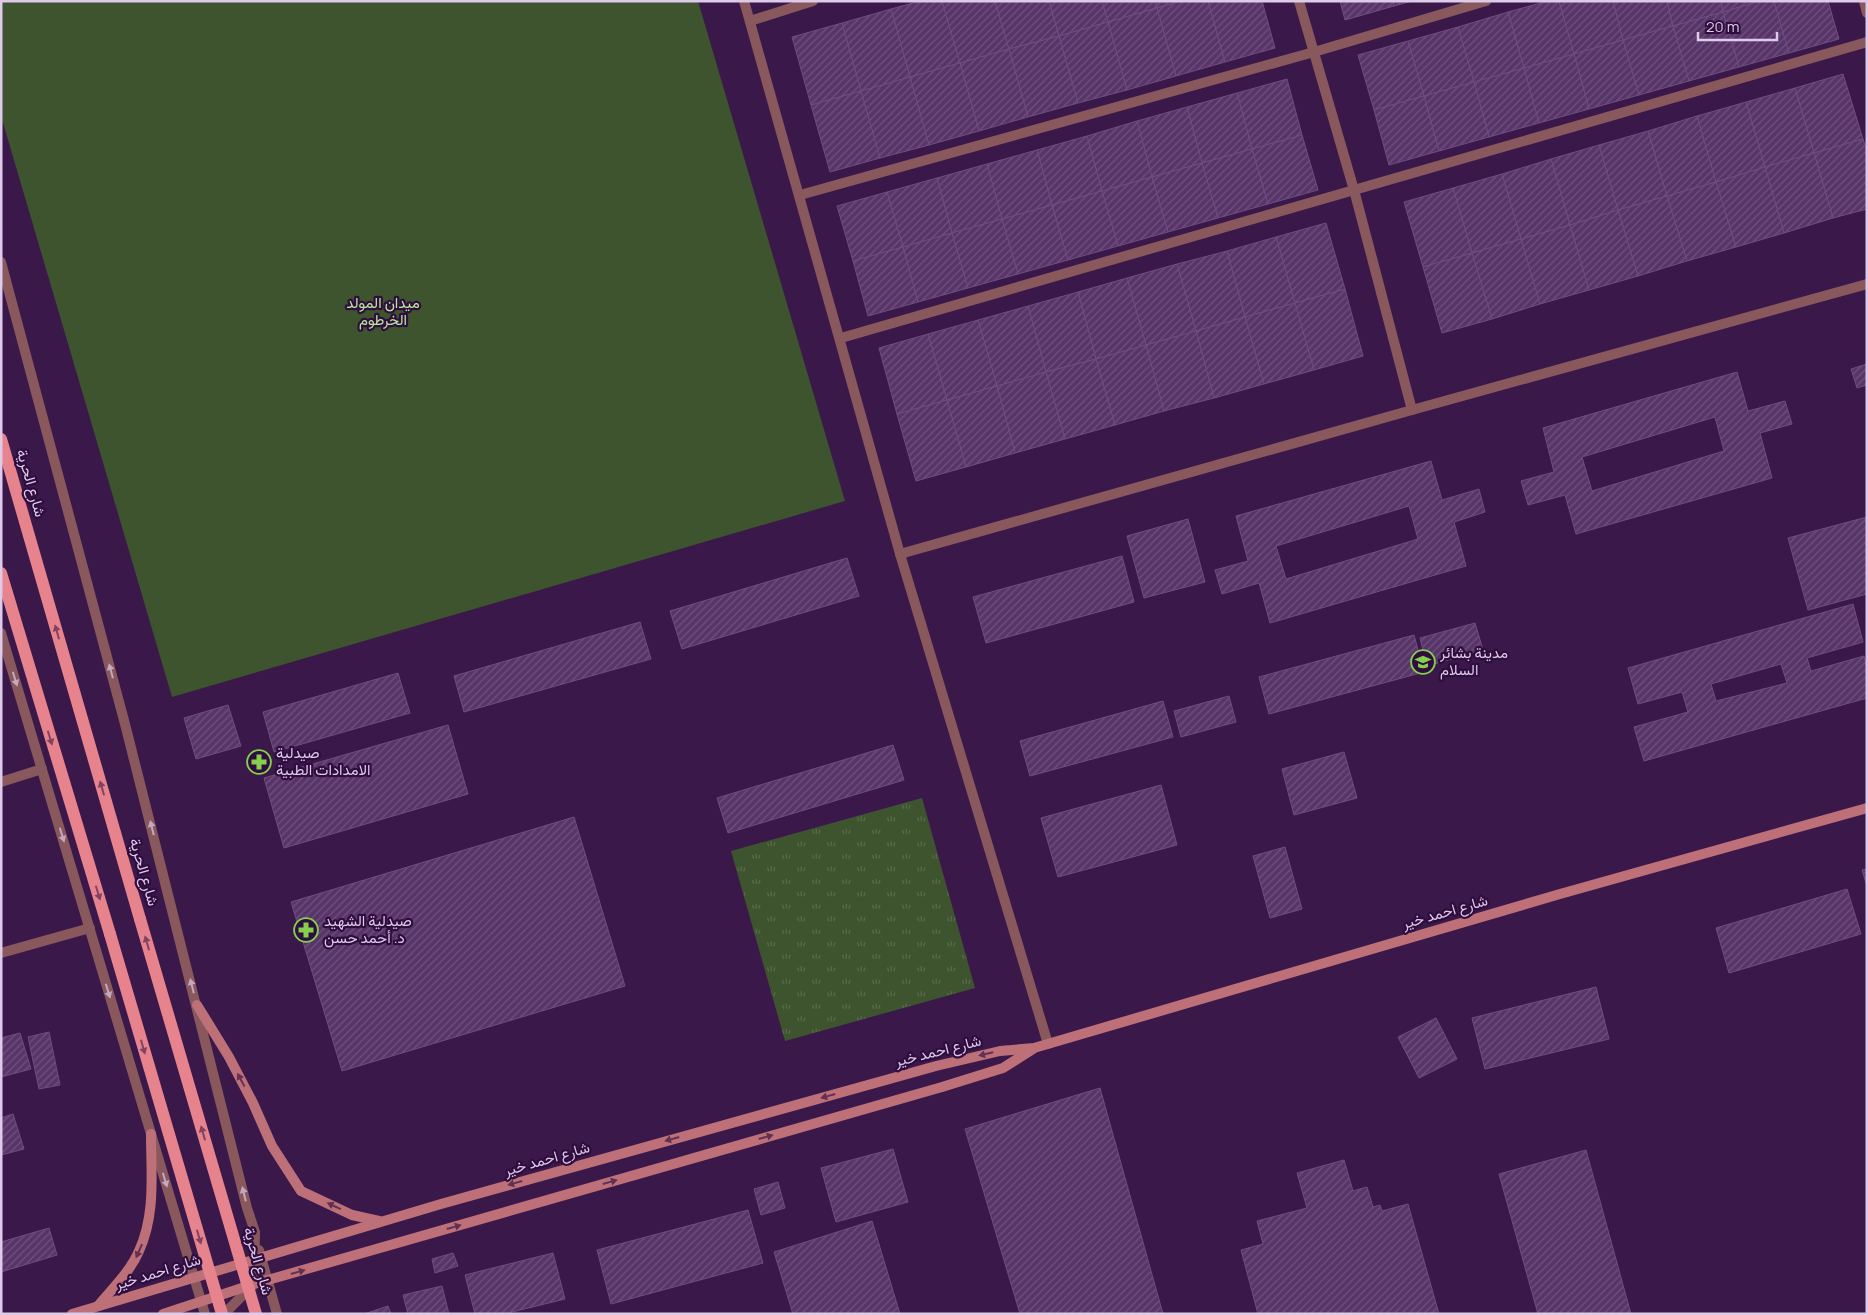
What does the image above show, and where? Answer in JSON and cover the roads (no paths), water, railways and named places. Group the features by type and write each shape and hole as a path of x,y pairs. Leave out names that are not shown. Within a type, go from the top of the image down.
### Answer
{"main road":[{"name":"شارع الحرية","path":"1,439 256,1314"},
{"path":"1,574 223,1314"},
{"name":"شارع احمد خير","path":"72,1314 380,1222 936,1066 1000,1051 1034,1048 1551,896 1867,808"},
{"path":"197,1005 229,1057 253,1103 272,1146 301,1191 352,1215 380,1222"},
{"name":"شارع احمد خير","path":"163,1314 254,1284 942,1087 1003,1068 1034,1048"},
{"path":"98,1306 130,1267 140,1251 151,1213 151,1134"}],"street":[{"path":"744,1 900,554 1048,1044"},
{"path":"750,21 814,1"},
{"path":"1300,1 1354,190 1412,410"},
{"path":"800,195 1314,52 1486,1"},
{"path":"1864,1 1867,12"},
{"path":"840,338 1867,42"},
{"path":"1,262 125,724 247,1208 255,1232 258,1258 254,1284 223,1314"},
{"path":"900,554 1867,284"},
{"path":"1,633 205,1314"},
{"path":"1,782 42,769"},
{"path":"1,953 90,928"},
{"path":"258,1258 268,1280 277,1314"}],"place":[{"name":"مدينة بشائر السلام","path":"1423,662"},
{"name":"صيدلية الامدادات الطبية","path":"259,762"},
{"name":"صيدلية الشهيد د. أحمد حسن","path":"306,930"}],"park label":[{"name":"ميدان المولد الخرطوم","path":"383,312"}]}
